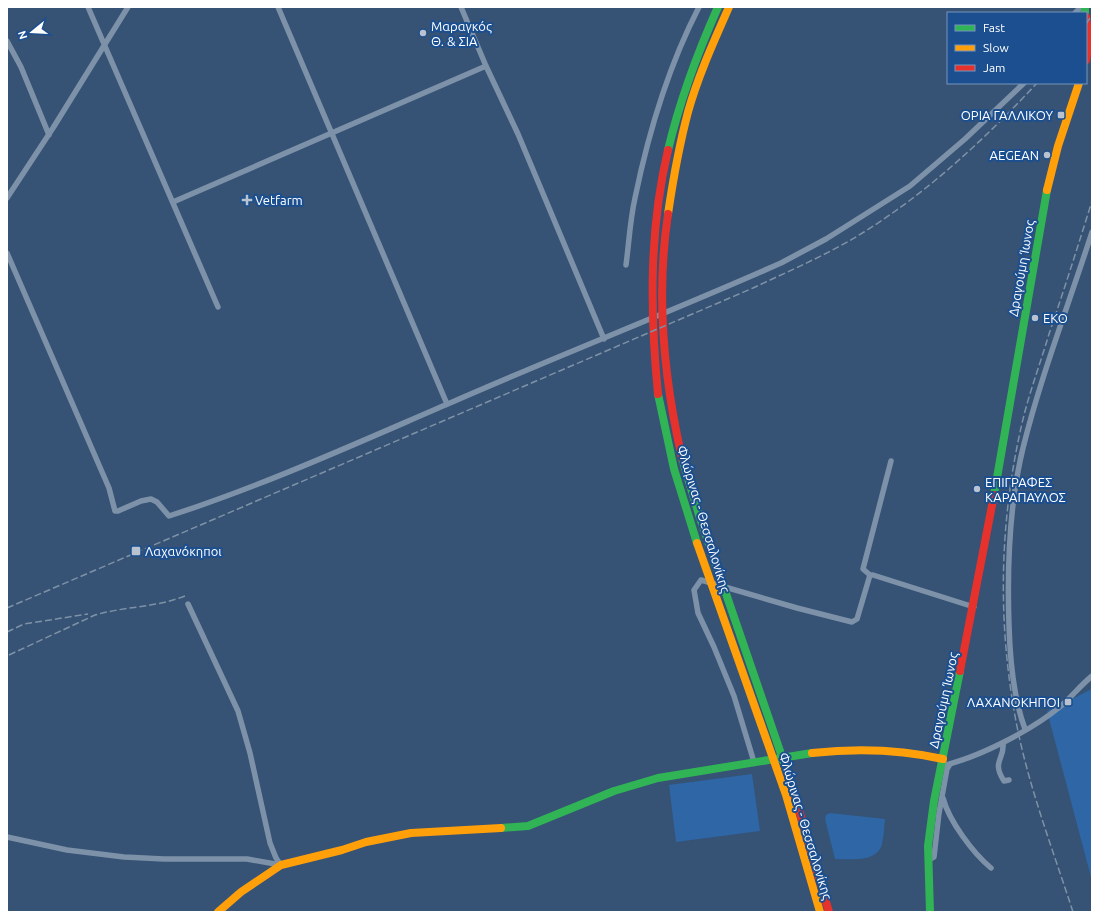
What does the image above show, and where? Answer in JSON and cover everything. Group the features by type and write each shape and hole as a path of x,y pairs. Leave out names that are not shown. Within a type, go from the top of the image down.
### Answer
{"main road":[{"name":"Φλώρινας - Θεσσαλονίκης","path":"718,7 688,80 668,146 654,235 651,311 656,376 672,462 713,591 773,758 809,869 820,912"},
{"name":"Φλώρινας - Θεσσαλονίκης","path":"729,7 698,83 676,162 665,234 663,306 666,373 672,410 688,483 785,761 818,869 829,912"},
{"path":"1087,26 1089,43 1087,54"},
{"name":"Δραγούμη Ίωνος","path":"930,912 928,860 932,812 974,607 1048,186 1058,146 1079,84"},
{"path":"218,912 241,892 281,865 342,850 366,842 410,833 528,826 546,821 601,796 634,785 691,771 827,750 866,748 915,753 942,762"}],"street":[{"path":"88,7 218,307"},
{"path":"7,198 49,134 128,7"},
{"path":"278,7 447,404"},
{"path":"461,7 486,66 518,134 604,339"},
{"path":"626,265 635,198 663,93 689,27 699,7"},
{"path":"7,41 21,67 49,134"},
{"path":"173,202 486,66"},
{"path":"7,253 109,488 115,511 151,499 156,502 169,516 335,454 447,404 781,263 826,239 910,186 965,139 1023,84"},
{"path":"1025,729 1017,701 1010,646 1009,566 1014,499 1020,463 1030,423 1092,232"},
{"path":"891,461 864,567 865,572 870,575 974,607"},
{"path":"754,762 734,696 698,613 694,598 697,584 701,580 797,608 852,622 857,619 870,575"},
{"path":"188,604 238,711 250,752 270,843 276,858 281,865"},
{"path":"942,762 950,764 1003,743 1060,706 1092,676"},
{"path":"1003,743 1003,749 997,762 1004,781 1009,780"},
{"path":"928,860 934,857 947,769 950,764"},
{"path":"943,797 945,806 961,831 983,861 991,868"},
{"path":"7,837 67,850 124,857 164,859 247,859 281,865"}],"shaded area":[{"path":"1092,689 1092,881 1047,711"},
{"path":"752,774 760,831 676,842 669,785"},
{"path":"830,813 885,819 883,841 879,850 875,854 862,859 835,859 825,819 826,815"}],"railway":[{"path":"1087,22 1092,15"},
{"path":"7,608 753,288 824,255 864,232 911,200 977,144 1036,84"},
{"path":"1073,912 1031,783 1018,731 1008,668 1003,595 1006,522 1016,450 1033,385 1092,201"},
{"path":"9,655 95,615 162,603 185,596"},
{"path":"7,632 24,624 88,614"}],"traffic: fast":[{"path":"668,150 690,77 718,7"},
{"path":"1085,7 1085,12"},
{"path":"994,495 1047,190"},
{"path":"658,394 674,469 697,543"},
{"path":"682,458 699,515 791,783"},
{"path":"930,912 928,846 934,801 960,671"},
{"path":"501,828 528,826 614,791 658,778 812,753"}],"traffic: slow":[{"path":"668,214 676,163 688,112 701,72 729,7"},
{"path":"1047,190 1058,146 1079,84"},
{"path":"697,543 786,795 820,912"},
{"path":"812,753 845,750 878,750 910,753 943,759"},
{"path":"218,912 241,892 281,865 342,850 366,842 411,833 501,828"}],"traffic: jam":[{"path":"1087,26 1089,43 1087,54"},
{"path":"658,394 655,363 653,302 654,241 657,210 668,150"},
{"path":"668,214 664,244 662,306 666,368 682,458"},
{"path":"960,671 994,495"},
{"path":"791,783 829,912"}],"place":[{"name":"Μαραγκός Θ. & ΣΙΑ","path":"423,33"},
{"name":"ΟΡΙΑ ΓΑΛΛΙΚΟΥ","path":"1061,115"},
{"name":"AEGEAN","path":"1047,155"},
{"name":"Vetfarm","path":"247,200"},
{"name":"EKO","path":"1035,318"},
{"name":"ΕΠΙΓΡΑΦΕΣ ΚΑΡΑΠΑΥΛΟΣ","path":"977,489"},
{"name":"Λαχανόκηποι","path":"136,551"},
{"name":"ΛΑΧΑΝΟΚΗΠΟΙ","path":"1068,702"}]}
